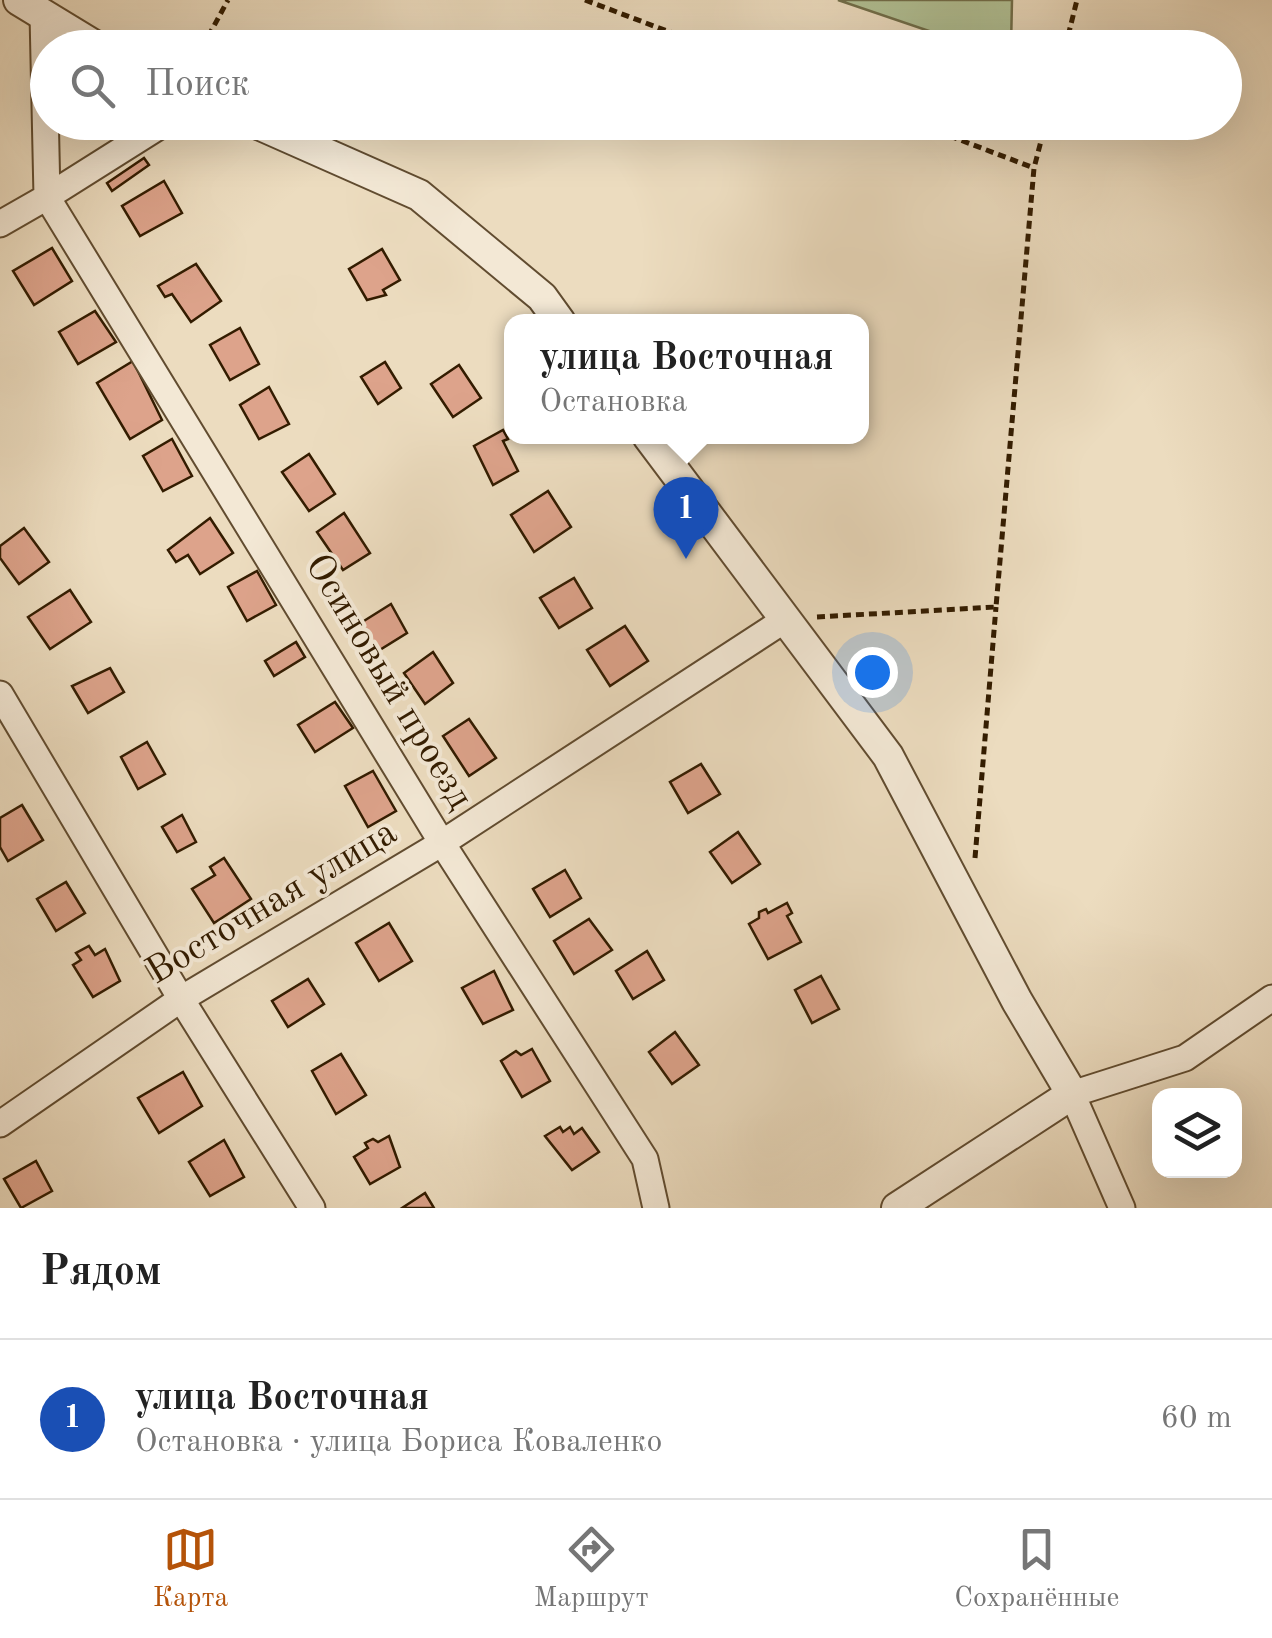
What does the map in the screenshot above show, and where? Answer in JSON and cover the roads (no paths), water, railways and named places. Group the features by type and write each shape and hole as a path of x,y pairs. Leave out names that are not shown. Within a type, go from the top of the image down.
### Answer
{"street":[{"path":"31,7 69,30"},
{"path":"42,140 47,197"},
{"path":"0,224 137,140"},
{"path":"294,140 419,196 542,297 554,314"},
{"name":"Осиновый проезд","path":"47,197 442,844 645,1159 656,1208"},
{"path":"654,444 888,756 1072,1094 1122,1208"},
{"name":"Восточная улица","path":"0,1124 181,999 442,844 786,619"},
{"path":"0,694 181,999 312,1208"},
{"path":"897,1208 1072,1094 1185,1058 1272,998"}],"place":[{"name":"улица Восточная","path":"686,559"}]}
